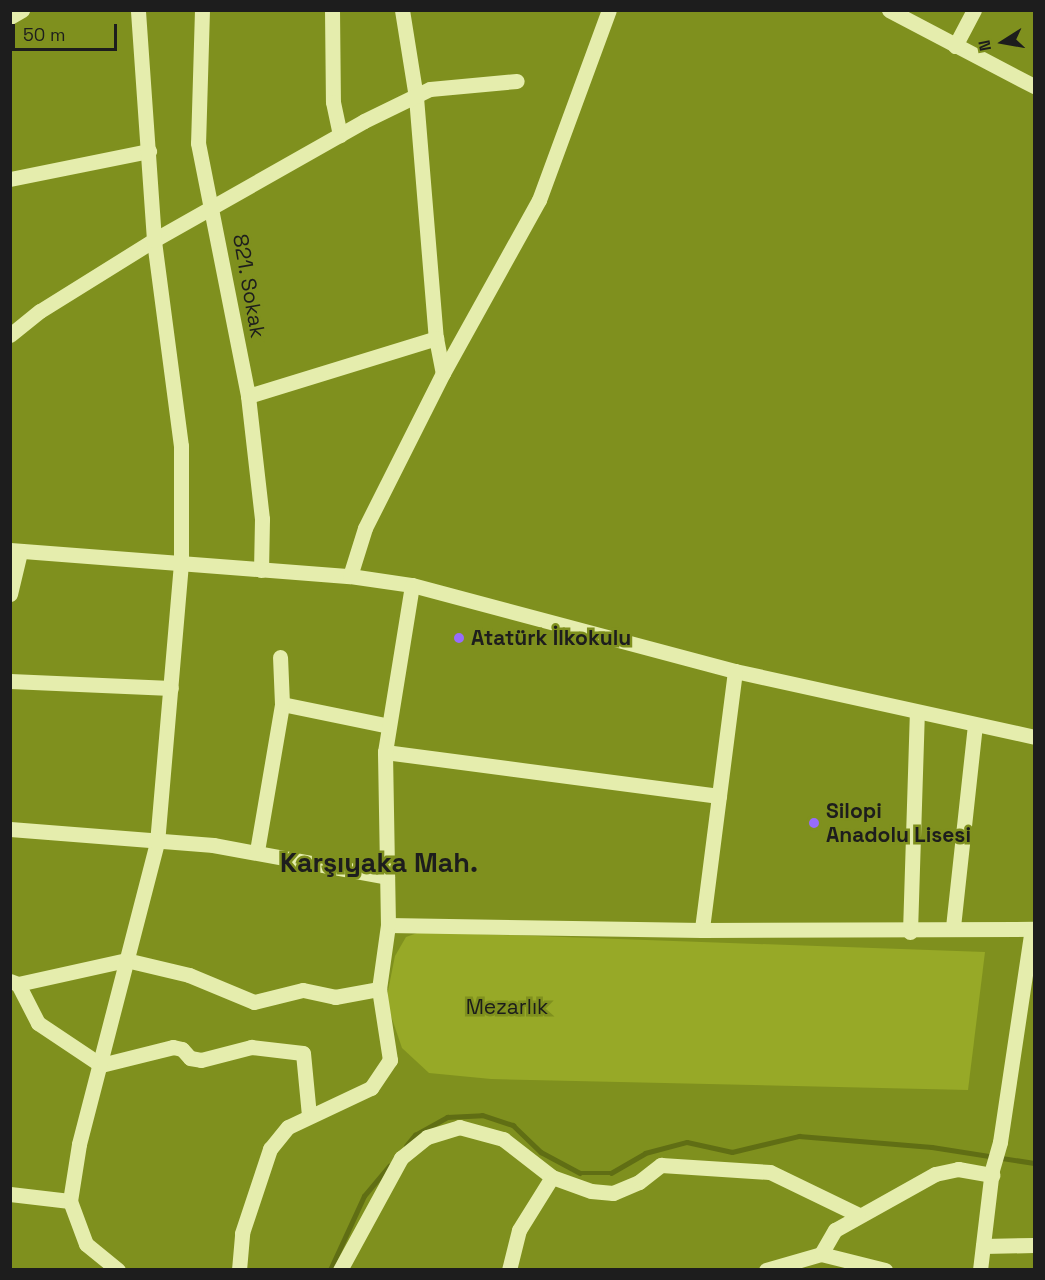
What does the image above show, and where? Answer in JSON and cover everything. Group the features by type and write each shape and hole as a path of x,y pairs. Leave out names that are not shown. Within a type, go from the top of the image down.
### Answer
{"street":[{"path":"10,17 22,10"},
{"path":"118,1269 86,1244 70,1201 79,1144 157,843 181,565 181,446 154,240 138,10"},
{"name":"821. Sokak","path":"202,10 198,143 207,193 214,208 248,396 262,519 261,570"},
{"path":"332,10 333,102 340,135"},
{"path":"402,10 416,96 436,338 443,373"},
{"path":"350,576 365,528 443,373 539,200 609,10"},
{"path":"889,10 1035,87"},
{"path":"955,46 974,10"},
{"path":"10,334 40,310 154,240 340,135 430,89 517,81"},
{"path":"10,178 149,152"},
{"path":"248,396 436,338"},
{"path":"10,594 15,551 350,576 412,585 735,671 917,714 1035,737"},
{"path":"239,1269 242,1233 270,1149 288,1127 309,1115 372,1088 390,1060 379,989 388,925 385,752 412,585"},
{"path":"257,851 282,704 280,657"},
{"path":"702,930 735,671"},
{"path":"10,681 171,688"},
{"path":"282,704 389,726"},
{"path":"910,932 917,714"},
{"path":"953,927 975,725"},
{"path":"385,752 719,796"},
{"path":"10,829 257,851 387,877"},
{"path":"388,925 910,932 953,927 1033,929 1000,1142 992,1173 980,1269"},
{"path":"309,1115 303,1053 251,1047 201,1060 190,1058 182,1049 173,1047 101,1065 38,1023 14,982 126,960 189,975 254,1002 303,990 335,997 379,989"},
{"path":"340,1269 402,1158 427,1137 459,1128 482,1131 502,1139 552,1177 591,1191 613,1193 639,1182 661,1165 770,1172 857,1214"},
{"path":"821,1254 835,1230 857,1214 935,1174 958,1169 992,1173"},
{"path":"509,1269 519,1230 552,1177"},
{"path":"10,1194 70,1201"},
{"path":"983,1246 1035,1245"},
{"path":"766,1269 821,1254 885,1269"}],"green space":[{"name":"Mezarlık","path":"420,932 985,952 968,1090 491,1079 429,1073 402,1048 386,1001 395,956 406,937"}],"waterway":[{"path":"406,1146 415,1135 447,1117 482,1115 513,1125 541,1152 580,1173 611,1173 645,1153 687,1142 732,1152 799,1136 932,1147 1034,1163"},
{"path":"330,1270 364,1196 389,1166"}],"place":[{"name":"Atatürk İlkokulu","path":"459,638"},
{"name":"Silopi Anadolu Lisesi","path":"814,823"}],"district":[{"name":"Karşıyaka Mah.","path":"379,863"}]}
